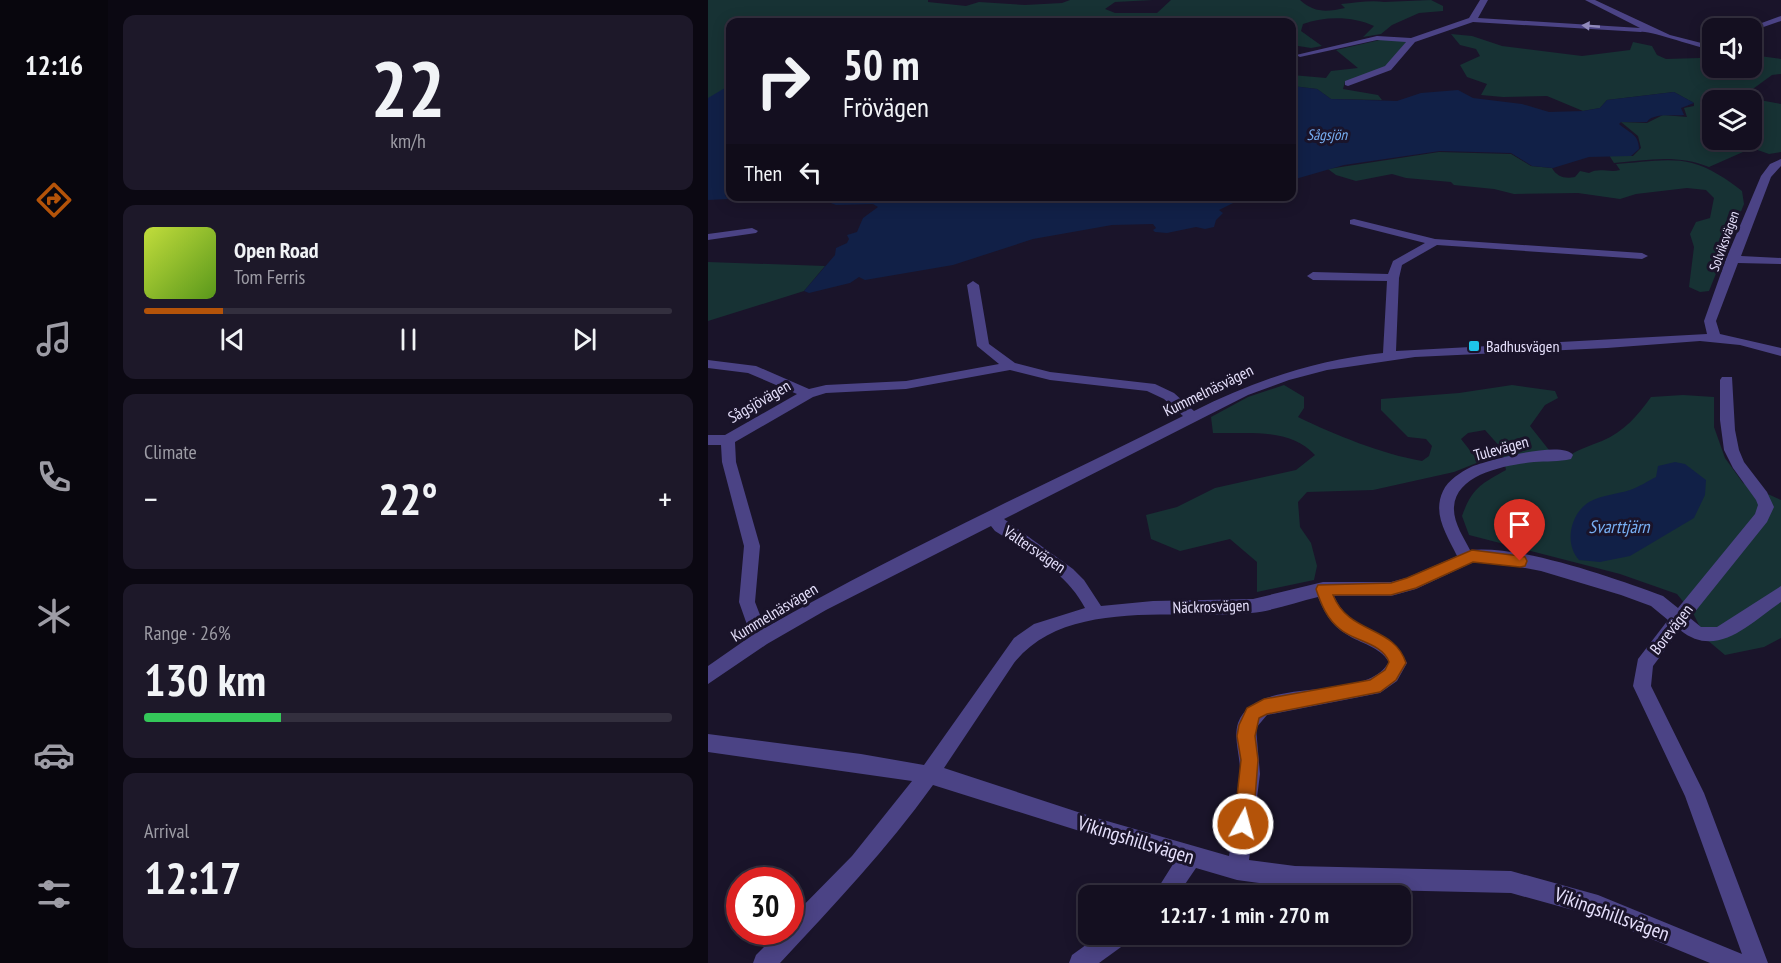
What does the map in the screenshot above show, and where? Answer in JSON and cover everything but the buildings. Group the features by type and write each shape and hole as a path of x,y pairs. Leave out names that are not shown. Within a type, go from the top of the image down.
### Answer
{"street":[{"path":"1472,21 1484,0"},
{"path":"1589,0 1649,28 1702,46"},
{"path":"1762,25 1781,18"},
{"path":"1300,55 1382,38 1412,40 1472,21 1641,30 1649,28"},
{"path":"1348,83 1388,68 1412,40"},
{"name":"Solviksvägen","path":"1715,338 1710,321 1732,259 1762,183 1774,166 1781,162"},
{"path":"1354,222 1435,242 1642,255"},
{"path":"708,237 752,231"},
{"path":"1389,357 1393,278 1397,263 1435,242"},
{"path":"1732,259 1781,261"},
{"path":"1313,276 1393,278"},
{"name":"Sågsjövägen","path":"973,285 984,346 1010,366 1050,376 1150,387 1169,396 1192,417"},
{"name":"Kummelnäsvägen","path":"708,676 761,639 820,604 1192,417 1243,392 1282,377 1316,367 1389,357 1484,349 1715,338 1781,352"},
{"path":"708,364 751,369 808,394"},
{"name":"Sågsjövägen","path":"761,639 747,602 752,546 729,462 728,440 808,394 826,389 906,385 1010,366"},
{"name":"Borevägen","path":"1727,380 1729,433 1734,459 1748,482 1765,497 1767,506 1761,518 1677,618 1644,664 1642,686 1694,793 1757,963"},
{"path":"708,440 728,440"},
{"name":"Tulevägen","path":"1466,558 1449,523 1446,506 1454,487 1465,477 1499,464 1545,455 1566,455"},
{"name":"Valtersvägen","path":"993,516 1001,527 1071,574 1089,598 1096,613"},
{"name":"Näckrosvägen","path":"764,963 859,863 899,815 1020,643 1040,629 1074,617 1096,613 1153,608 1253,606 1323,589 1391,589 1410,584 1466,558 1498,557 1587,577 1657,602 1698,634 1720,634 1781,593"},
{"path":"1237,869 1247,802 1250,760 1246,736 1247,725 1253,713 1264,707 1374,687 1391,675 1398,663 1394,652 1374,639 1346,626 1330,607 1323,589"},
{"name":"Vikingshillsvägen","path":"708,743 928,774 1191,857 1237,869 1295,878 1511,882 1580,899 1737,963"},
{"path":"1172,885 1191,857"},
{"path":"1080,963 1105,945"}],"green space":[{"path":"708,0 928,0 928,2 966,6 979,2 1025,5 1062,3 1070,0 1153,0 1115,2 1105,9 1115,13 1157,13 1171,0 1300,0 1310,7 1327,11 1345,8 1341,4 1368,1 1431,0 1443,6 1443,11 1419,13 1392,25 1381,34 1363,37 1374,26 1348,19 1330,18 1312,21 1303,24 1301,31 1322,46 1311,48 1296,46 1296,18 726,18 726,141 708,144"},
{"path":"1451,34 1472,36 1502,46 1582,56 1630,50 1633,42 1652,46 1657,55 1666,59 1702,57 1702,78 1762,78 1762,56 1781,59 1781,74 1772,75 1751,90 1702,90 1702,150 1747,150 1709,167 1674,159 1614,163 1609,155 1633,156 1641,148 1638,136 1621,122 1647,123 1663,115 1687,117 1684,108 1694,106 1694,103 1674,92 1607,100 1600,108 1583,111 1547,96 1481,95 1487,84 1467,77 1460,65 1480,56 1476,49 1460,45"},
{"path":"1384,39 1407,41 1387,66 1345,82 1343,89 1378,95 1382,100 1331,99 1317,89 1296,86 1296,75 1326,78 1331,71 1358,68 1336,50"},
{"path":"1762,100 1781,104 1781,152 1769,154 1758,150 1762,150"},
{"path":"1439,152 1511,154 1531,166 1552,168 1562,177 1568,178 1575,177 1580,171 1589,173 1597,170 1620,170 1616,164 1664,160 1683,161 1705,168 1731,183 1742,191 1744,204 1709,291 1700,292 1689,287 1694,247 1690,234 1696,222 1710,218 1714,198 1706,190 1687,188 1636,194 1620,199 1578,193 1514,194 1392,174 1356,181 1336,175 1328,169"},
{"path":"708,262 825,266 804,291 708,321"},
{"path":"1284,385 1304,397 1304,408 1298,417 1359,443 1422,461 1429,456 1432,446 1426,439 1408,437 1381,410 1381,399 1459,393 1512,385 1555,391 1558,398 1545,405 1530,426 1549,450 1567,457 1624,428 1651,397 1683,395 1714,397 1714,427 1725,458 1743,483 1781,500 1781,638 1764,647 1725,655 1706,639 1694,615 1677,594 1620,574 1469,535 1462,516 1470,499 1484,483 1506,470 1502,449 1485,430 1468,433 1461,439 1479,462 1454,472 1373,490 1307,492 1298,502 1300,527 1311,543 1317,566 1314,580 1257,592 1257,562 1230,539 1180,551 1151,539 1146,515 1177,507 1215,488 1296,470 1315,455 1305,446 1281,436 1254,433 1213,433 1211,417 1248,397"}],"water":[{"name":"Sågsjön","path":"1296,86 1317,89 1331,99 1397,101 1421,93 1458,90 1473,98 1522,104 1549,112 1583,111 1600,108 1607,100 1674,92 1694,103 1681,108 1684,115 1658,116 1647,122 1621,122 1619,124 1633,134 1639,144 1639,149 1631,156 1589,157 1553,168 1532,166 1511,153 1440,151 1344,165 1296,179"},
{"path":"726,87 726,199 708,200 708,98"},
{"path":"826,201 1237,201 1219,210 1223,213 1216,220 1214,227 1205,229 1196,227 1167,233 1155,232 1153,230 1156,228 1153,224 1112,225 1033,239 953,265 865,280 859,277 850,283 809,293 804,291 835,255 836,248 847,243 849,239 847,235 857,232 863,218 878,207 873,204 836,205"},
{"name":"Svarttjärn","path":"1675,462 1685,464 1706,480 1705,495 1694,518 1630,556 1600,562 1579,560 1572,546 1571,529 1582,507 1599,498 1637,487 1656,477 1658,466"}],"place":[{"name":"Badhusvägen","path":"1474,346"}],"route":[{"path":"1243,824 1250,760 1246,736 1247,725 1253,713 1264,707 1374,687 1391,675 1398,663 1394,652 1374,639 1346,626 1330,607 1323,589 1391,589 1410,584 1472,556 1520,561"}]}
